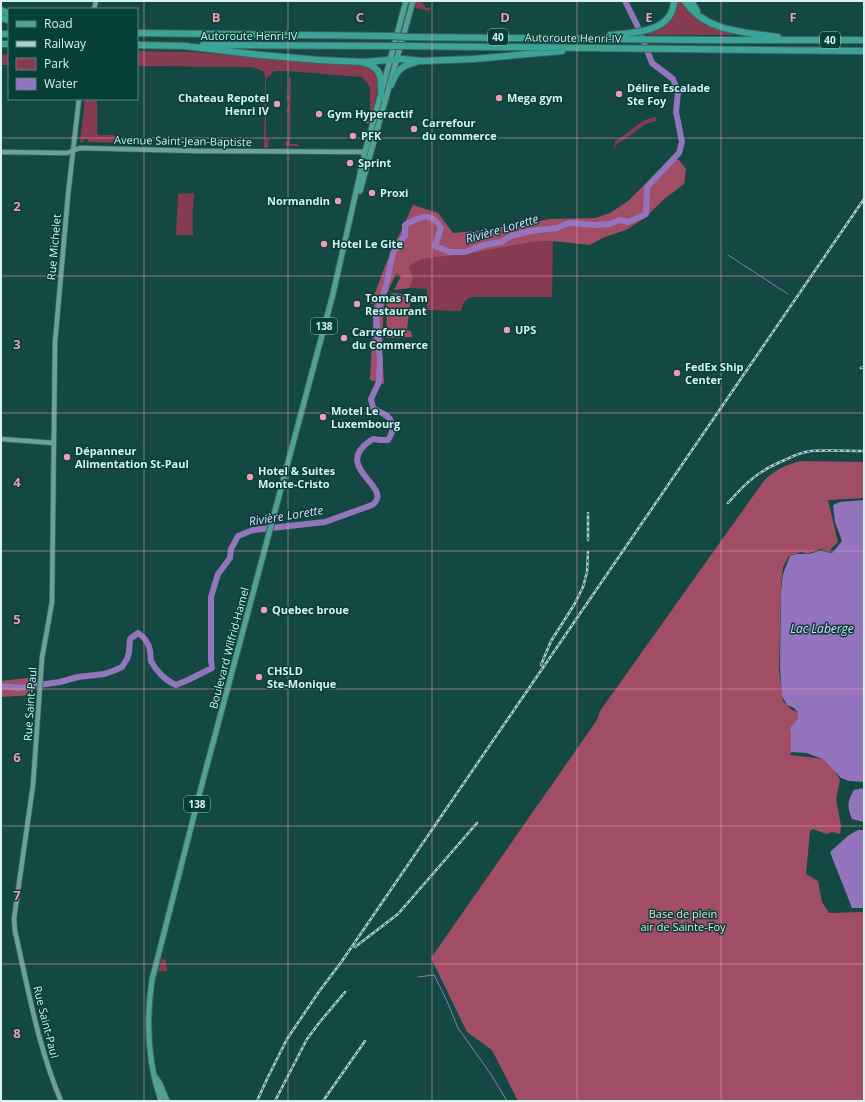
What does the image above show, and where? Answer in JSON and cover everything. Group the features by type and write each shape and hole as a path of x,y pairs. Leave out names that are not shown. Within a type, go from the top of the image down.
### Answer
{"highway":[{"path":"589,38 632,33 662,24 673,10 674,1"},
{"path":"685,1 699,17 715,25 730,30 795,40"},
{"path":"691,1 697,11 715,25"},
{"name":"Autoroute Henri-IV","path":"138,32 589,38 634,40 864,40"},
{"name":"Autoroute Henri-IV","path":"138,45 405,46 864,52"},
{"path":"184,46 261,56 363,62 390,60 473,60 586,49"},
{"path":"391,85 398,71 408,64 422,60"},
{"path":"363,62 376,68 381,77 381,98"}],"main road":[{"name":"Boulevard Wilfrid-Hamel","path":"161,1101 156,1088 148,1022 148,1008 152,980 334,288 365,152 381,98 406,1"},
{"name":"Boulevard Wilfrid-Hamel","path":"348,229 391,85 413,1"},
{"name":"Boulevard Wilfrid-Hamel","path":"155,1075 167,1101"}],"street":[{"name":"Rue Michelet","path":"54,398 57,319 79,100"},
{"name":"Avenue Saint-Jean-Baptiste","path":"1,152 67,153 80,148 192,151 365,152"},
{"name":"Rue Saint-Paul","path":"54,398 52,602 42,658 33,785 14,920 34,1018 48,1068 61,1101"},
{"path":"1,439 54,443"}],"green space":[{"path":"417,1 421,1 426,8 432,8 428,11 416,8"},
{"path":"676,1 682,1 692,15 705,25 735,35 648,35 647,32 660,28 667,22"},
{"path":"138,51 192,52 315,63 370,66 378,76 377,93 370,123 367,124 364,122 367,122 370,110 370,87 362,77 274,71 266,79 266,139 269,139 268,147 264,148 265,75 263,71 252,67 138,66"},
{"path":"8,54 8,65 1,65 1,55"},
{"path":"289,77 291,78 290,144 298,144 299,146 286,146 285,143 289,139 289,113 286,111 288,109 289,101 286,97 289,94"},
{"path":"85,100 97,100 97,133 99,135 113,135 116,137 133,136 133,143 88,142 88,139 84,139 83,142 80,142"},
{"path":"656,117 657,121 642,126 626,139 615,145 617,147 614,148 615,141 650,118"},
{"path":"671,158 679,160 686,169 684,184 663,200 645,218 626,230 602,238 590,245 553,241 532,242 473,253 422,259 409,266 413,277 410,288 394,290 401,276 396,274 387,294 384,307 380,360 383,366 384,384 370,380 374,304 371,304 385,266 413,205 438,213 453,233 524,225 549,219 595,218 610,213 628,201"},
{"path":"194,193 193,235 176,235 178,194"},
{"path":"553,241 552,297 475,297 469,298 465,301 461,311 427,310 427,289 410,288 413,277 409,266 422,259 473,253 532,242"},
{"path":"392,293 411,295 407,330 411,331 412,337 387,338 386,305"},
{"name":"Base de plein air de Sainte-Foy","path":"801,461 864,462 864,498 828,500 838,542 829,551 820,549 807,554 801,552 789,556 783,567 781,587 779,669 783,701 792,710 799,712 798,721 790,730 794,746 790,755 824,759 831,765 840,780 836,799 841,826 840,834 832,832 826,834 813,829 810,831 806,874 818,881 822,902 829,913 864,912 864,1101 518,1101 492,1050 467,1032 431,958 597,720 600,711 763,482 780,468"},
{"path":"35,677 32,695 1,697 1,681"},
{"path":"162,959 166,960 167,971 158,971"}],"water":[{"name":"Lac Laberge","path":"864,500 864,782 849,781 841,778 823,759 806,753 791,752 790,728 798,719 798,712 794,708 787,705 782,696 780,666 781,592 783,574 790,556 820,551 832,553 842,541 835,522 833,505 840,502"},
{"path":"864,788 864,822 852,819 848,804 854,790"},
{"path":"858,830 864,830 864,908 852,908 830,852 849,835"}],"waterway":[{"name":"Rivière Lorette","path":"1,686 19,688 60,682 78,677 104,674 113,671 122,667 127,659 130,639 138,633 147,643 151,661 162,675 176,685 188,680 212,668 211,597 218,574 230,558 231,549 238,536 253,530 325,522 375,503 377,495 374,488 358,466 357,457 362,448 373,439 388,440 392,429 392,422 388,416 373,408 371,399 379,382 380,360 376,316 386,286 393,253 398,243 405,236 405,225 420,218 429,217 437,222 441,228 435,246 450,252 465,252 484,245 501,242 511,236 530,231 557,228 569,223 597,225 609,224 620,220 628,222 646,214 647,187 679,153 682,142 676,112 678,92 673,79 652,63 637,25 625,1"},
{"path":"728,255 788,294"},
{"path":"418,977 434,975 458,1028 490,1073 507,1101"}],"railway":[{"path":"257,1101 287,1039 864,199"},
{"path":"728,503 741,488 761,472 796,455 811,451 864,451"},
{"path":"588,513 588,540"},
{"path":"541,665 551,641 574,605 583,587 587,572 588,552"},
{"path":"355,947 398,914 477,823"},
{"path":"275,1101 307,1039 345,992"},
{"path":"323,1101 365,1041"}],"place":[{"name":"Délire Escalade Ste Foy","path":"619,94"},
{"name":"Mega gym","path":"499,98"},
{"name":"Chateau Repotel Henri IV","path":"277,104"},
{"name":"Gym Hyperactif","path":"319,114"},
{"name":"Carrefour du commerce","path":"414,129"},
{"name":"PFK","path":"353,136"},
{"name":"Sprint","path":"350,163"},
{"name":"Proxi","path":"372,193"},
{"name":"Normandin","path":"338,201"},
{"name":"Hotel Le Gite","path":"324,244"},
{"name":"Tomas Tam Restaurant","path":"357,304"},
{"name":"UPS","path":"507,330"},
{"name":"Carrefour du Commerce","path":"344,338"},
{"name":"FedEx Ship Center","path":"677,373"},
{"name":"Motel Le Luxembourg","path":"323,417"},
{"name":"Dépanneur Alimentation St-Paul","path":"67,457"},
{"name":"Hotel & Suites Monte-Cristo","path":"250,477"},
{"name":"Quebec broue","path":"264,610"},
{"name":"CHSLD Ste-Monique","path":"259,677"}]}
